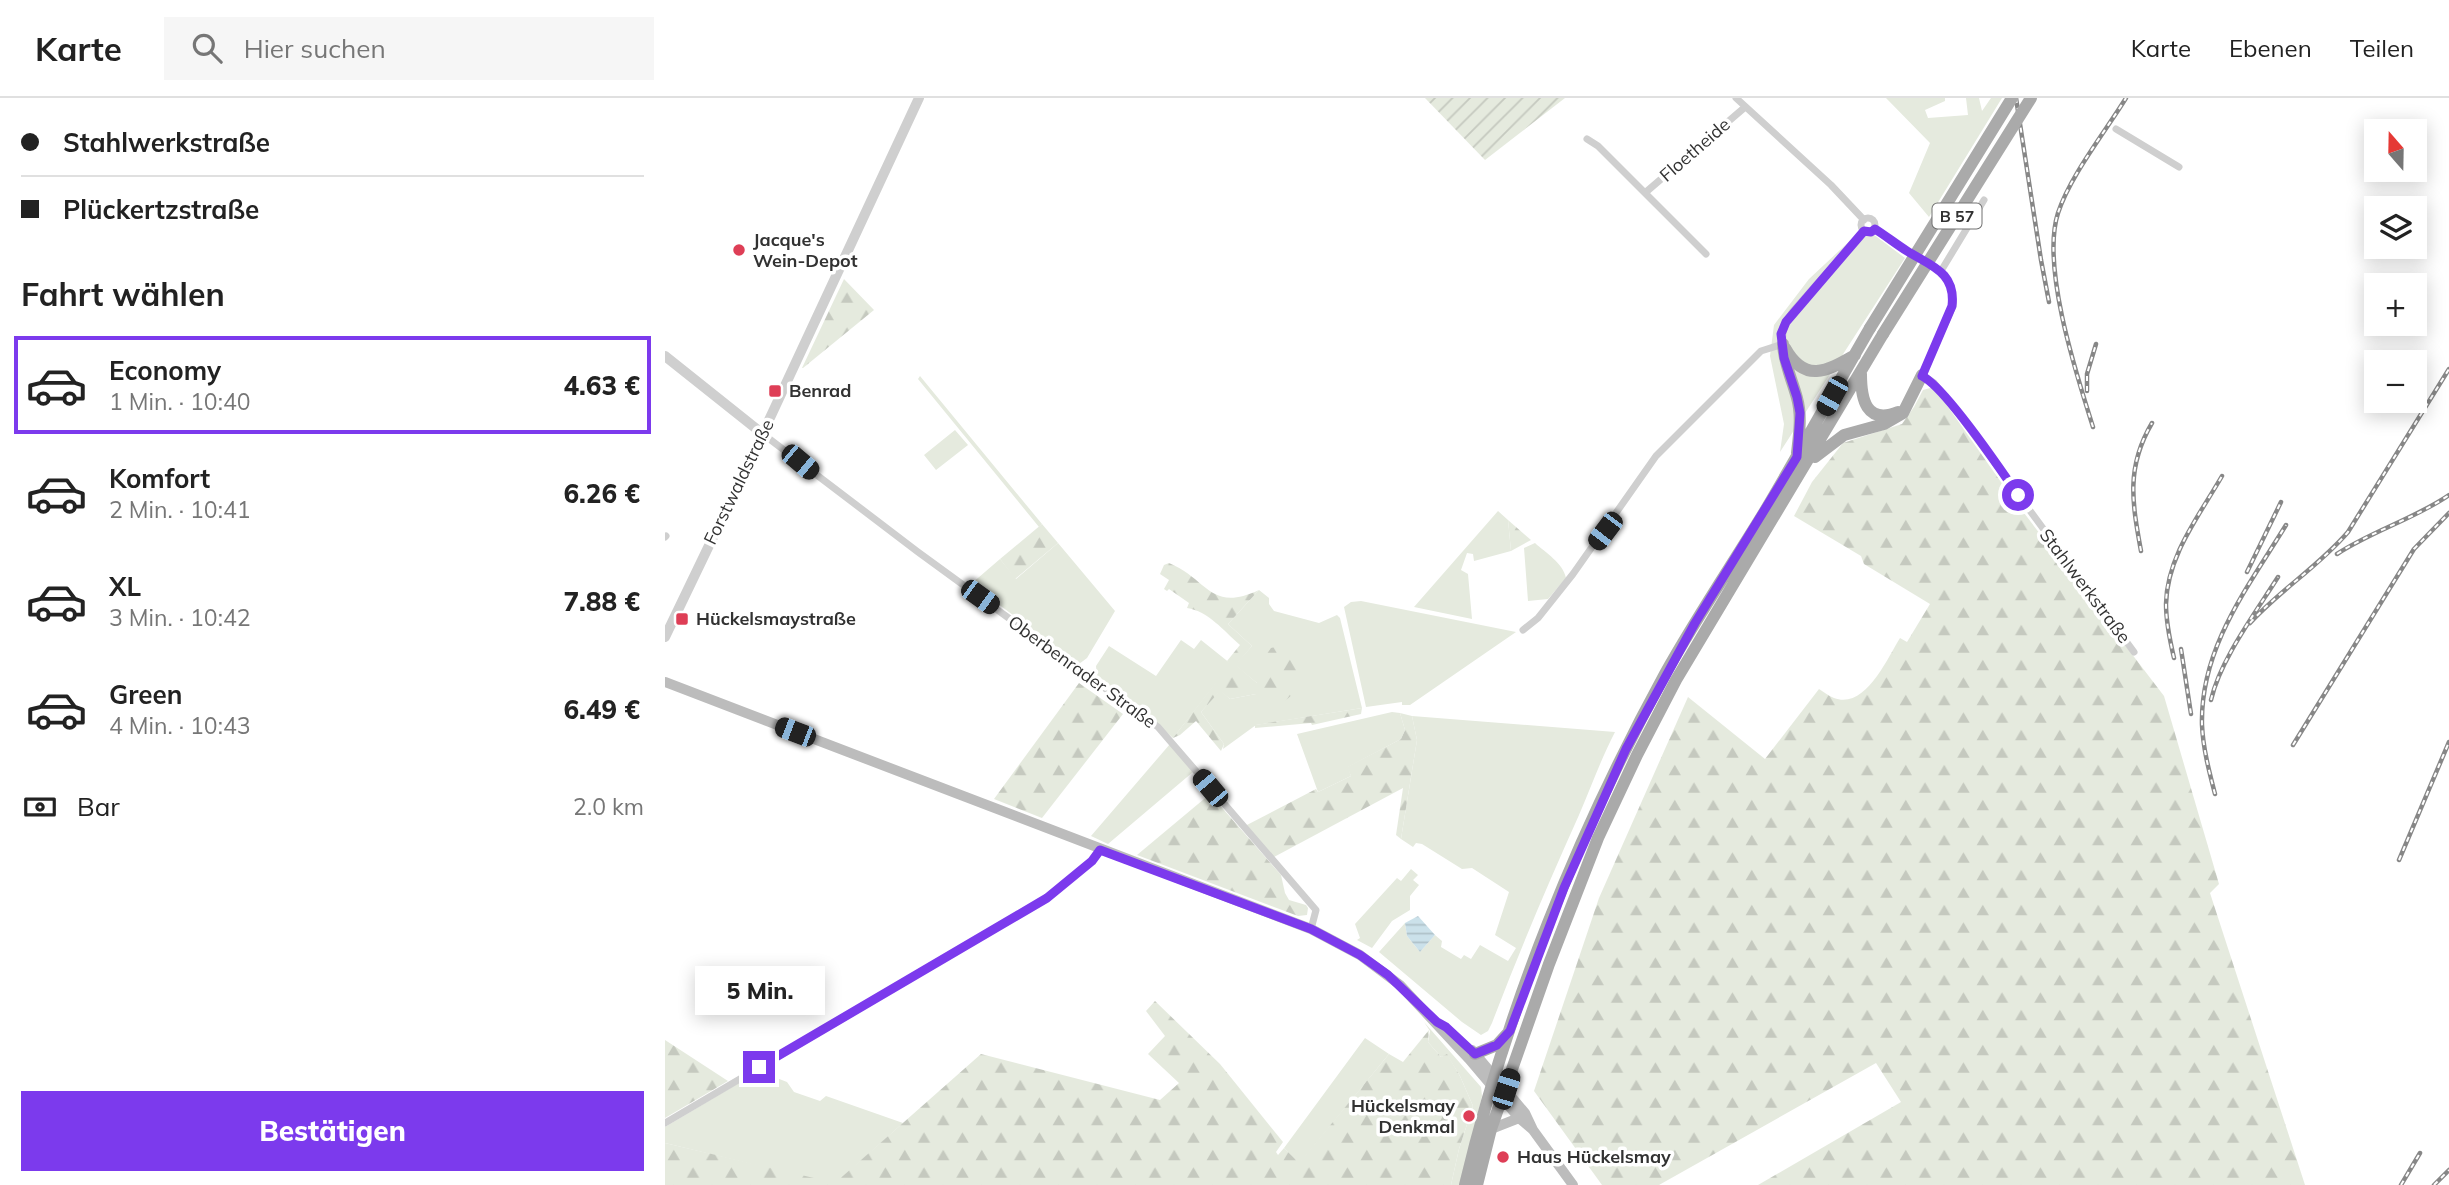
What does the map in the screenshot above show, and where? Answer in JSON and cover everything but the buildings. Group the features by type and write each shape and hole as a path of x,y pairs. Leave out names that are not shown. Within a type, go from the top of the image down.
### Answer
{"main road":[{"name":"B 57","path":"1476,1185 1492,1129 1576,893 1598,838 1637,755 1676,680 1802,461 1870,328 2012,98"},
{"name":"B 57","path":"1465,1185 1477,1135 1510,1031 1564,888 1626,749 1689,633 1861,371 2031,98"},
{"path":"1783,344 1791,359 1803,368 1816,372 1829,370 1855,355"},
{"path":"1783,344 1784,358 1800,413 1802,461 1844,435 1884,424 1903,413 1922,376"},
{"path":"1861,371 1863,400 1875,414 1886,416 1908,407"},
{"path":"665,682 1311,929 1360,955 1388,975 1437,1022 1446,1027 1475,1054 1519,1118 1533,1130"},
{"path":"1437,1022 1442,1031 1494,1082"},
{"path":"1475,1054 1497,1045 1510,1031"},
{"path":"1504,1094 1525,1113 1533,1130 1573,1185"},
{"path":"1492,1129 1519,1118"}],"street":[{"name":"Forstwaldstraße","path":"665,638 919,98"},
{"path":"1736,98 1831,185 1864,220"},
{"name":"Floetheide","path":"1646,192 1744,108"},
{"path":"2116,129 2179,167"},
{"name":"Floetheide","path":"1587,139 1598,146 1646,192 1706,254"},
{"path":"1941,271 1985,200"},
{"path":"1864,220 1872,219 1875,229 1941,271 1950,283 1954,294 1952,306 1922,376"},
{"path":"1864,220 1861,224 1864,231"},
{"path":"1864,231 1871,232 1875,229"},
{"path":"1523,629 1538,618 1556,596 1621,509 1656,456 1761,351 1783,344 1781,334 1793,311 1864,231"},
{"name":"Oberbenrader Straße","path":"665,356 920,554 1158,727 1316,910 1311,929"},
{"name":"Stahlwerkstraße","path":"1922,376 1934,383 1961,417 2134,652"},
{"path":"665,1123 1047,898 1092,861 1100,850"}],"green space":[{"path":"1425,98 1565,98 1485,160"},
{"path":"1886,98 1945,98 1945,101 1925,110 1928,118 1968,115 1966,98 1979,98 1982,111 1991,98 2002,98 1929,217 1909,193 1930,143"},
{"path":"1873,234 1905,258 1780,452 1784,424 1770,356 1774,325 1809,279 1856,235"},
{"path":"844,279 874,310 802,368"},
{"path":"920,376 1042,524 1039,527 918,379"},
{"path":"1934,387 2008,492 2164,696 2219,884 2210,893 2305,1185 1758,1185 1901,1102 1876,1063 1659,1185 1602,1185 1534,1091 1599,898 1688,697 1765,759 1819,689 1834,698 1845,700 1856,697 1865,690 1882,669 1900,638 1907,642 1930,604 1864,564 1861,556 1794,516 1812,482 1843,443 1902,424 1923,390"},
{"path":"955,430 968,445 936,470 924,455"},
{"path":"1498,511 1508,520 1511,551 1474,561 1473,554 1467,553 1461,570 1468,574 1472,619 1414,607"},
{"path":"1508,520 1531,540 1511,551"},
{"path":"1042,524 1058,543 1015,579 1000,559"},
{"path":"1058,543 1115,611 1087,658 1079,664 971,584 1000,559 1016,579"},
{"path":"1535,543 1558,563 1566,578 1548,599 1528,601 1524,548"},
{"path":"1169,563 1219,596 1230,598 1259,590 1228,624 1252,646 1236,665 1257,683 1264,658 1271,648 1279,646 1310,663 1300,686 1281,704 1256,694 1230,699 1220,691 1201,712 1224,744 1221,751 1196,721 1173,738 1230,664 1227,661 1240,645 1209,617 1187,608 1189,603 1169,589 1164,589 1169,580 1160,574 1164,565"},
{"path":"1259,590 1269,598 1269,604 1274,611 1319,623 1337,615 1340,618 1362,708 1256,725 1223,749 1224,744 1201,712 1220,690 1230,699 1256,694 1257,683 1235,665 1252,646 1228,624"},
{"path":"1361,601 1516,632 1410,705 1402,705 1402,702 1366,707 1344,607 1351,602"},
{"path":"1181,640 1194,649 1201,640 1231,664 1173,738 1139,707 1097,678 1096,666 1109,646 1156,676"},
{"path":"1079,683 1123,714 1042,818 994,799"},
{"path":"1362,708 1361,714 1312,725 1255,728 1255,725"},
{"path":"1392,712 1400,713 1405,730 1401,739 1348,767 1351,776 1318,792 1297,734"},
{"path":"1400,713 1412,716 1417,740 1401,839 1396,835 1403,788 1274,857 1245,826 1316,789 1318,792 1351,776 1347,767 1401,739 1405,730"},
{"path":"1412,716 1615,732 1534,918 1492,1023 1488,1031 1481,1035 1379,952 1405,923 1407,936 1420,952 1435,935 1442,941 1441,947 1461,959 1464,955 1471,959 1480,945 1508,961 1516,948 1495,935 1509,892 1472,868 1462,869 1422,844 1416,843 1413,847 1401,839 1417,740"},
{"path":"1170,744 1193,772 1108,844 1091,836"},
{"path":"1210,794 1281,875 1289,900 1306,905 1307,915 1298,916 1137,855"},
{"path":"1411,869 1418,875 1413,880 1419,885 1410,896 1410,910 1392,921 1372,948 1357,940 1360,938 1355,924 1397,878 1401,881"},
{"path":"1155,1001 1220,1064 1283,1142 1276,1152 1278,1155 1284,1148 1299,1163 1389,1054 1403,1062 1429,1030 1428,1042 1441,1057 1447,1054 1473,1106 1451,1185 665,1185 665,1143 835,1183 981,1054 1160,1100 1179,1083 1148,1054 1165,1036 1146,1011"},
{"path":"1424,1022 1481,1087 1482,1096 1461,1185 1451,1185 1473,1106 1447,1055 1441,1057 1428,1042 1430,1031"},
{"path":"1365,1038 1389,1054 1299,1164 1284,1148"},
{"path":"665,1040 728,1081 665,1118"},
{"path":"759,1071 787,1082 794,1092 820,1101 826,1096 903,1123 835,1184 665,1143 665,1127"}],"water":[{"path":"1418,916 1435,935 1420,952 1407,936 1405,923"}],"railway":[{"path":"2016,98 2049,302"},
{"path":"2093,427 2063,320 2057,290 2054,235 2058,213 2071,184 2126,98"},
{"path":"2087,391 2087,374 2096,344"},
{"path":"2250,623 2348,532 2449,369"},
{"path":"2141,551 2133,485 2138,455 2152,423"},
{"path":"2174,658 2166,604 2172,569 2186,537 2222,476"},
{"path":"2337,554 2449,495"},
{"path":"2247,572 2281,502"},
{"path":"2293,745 2414,549 2449,513"},
{"path":"2215,794 2202,725 2203,697 2209,670 2229,619 2286,525"},
{"path":"2211,700 2230,653 2278,577"},
{"path":"2181,649 2191,714"},
{"path":"2399,860 2449,742"},
{"path":"2401,1185 2420,1153"},
{"path":"2434,1185 2449,1170"}],"place":[{"name":"Jacque's Wein-Depot","path":"739,250"},
{"name":"Benrad","path":"775,391"},
{"name":"Hückelsmaystraße","path":"682,619"},
{"name":"Hückelsmay Denkmal","path":"1469,1116"},
{"name":"Haus Hückelsmay","path":"1503,1157"}],"route":[{"path":"759,1067 1047,898 1092,861 1100,850 1311,929 1360,955 1388,975 1475,1054 1497,1045 1510,1031 1535,959 1587,832 1626,749 1665,674 1797,457 1800,413 1784,358 1781,334 1786,322 1864,231 1867,233 1875,229 1885,235 1941,271 1950,283 1954,294 1952,306 1922,376 1934,383 2018,495"}]}
